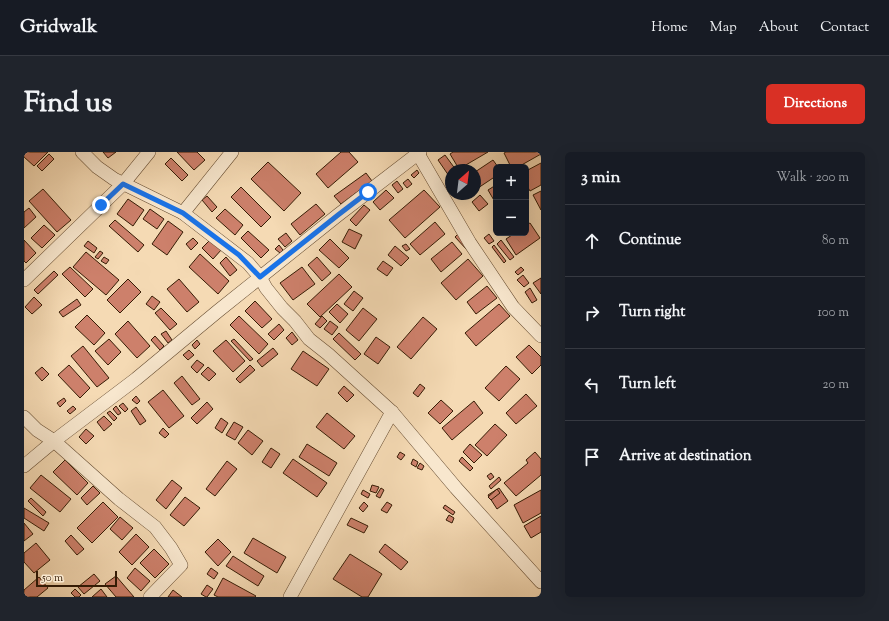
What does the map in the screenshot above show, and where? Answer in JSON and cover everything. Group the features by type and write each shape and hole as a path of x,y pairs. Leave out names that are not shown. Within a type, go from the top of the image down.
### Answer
{"street":[{"path":"82,152 114,179 183,213 239,255 260,277 274,298 309,339 328,354 392,412 471,504 541,582"},
{"path":"24,280 123,184 149,152"},
{"path":"183,213 232,152"},
{"path":"24,466 338,215 418,153 470,243 513,307 541,336"},
{"path":"290,597 392,412"},
{"path":"24,417 37,430 54,441 119,499 155,527 171,548 181,565 150,597"}],"building":[{"path":"24,152 48,152 34,166 24,157"},
{"path":"103,152 116,152 108,158"},
{"path":"177,152 197,152 205,160 194,170"},
{"path":"341,152 349,152 358,162 328,188 316,174"},
{"path":"453,152 488,152 468,164 456,164 450,154"},
{"path":"541,152 541,154 523,164 510,164 504,153"},
{"path":"49,154 54,159 42,171 37,166"},
{"path":"445,155 452,164 445,164 445,170 438,160"},
{"path":"171,158 188,175 182,181 165,164"},
{"path":"493,160 496,164 493,164 493,178 481,186 481,168"},
{"path":"268,162 301,193 284,211 251,179"},
{"path":"541,163 541,185 530,191 529,189 529,169"},
{"path":"417,170 419,173 414,178 411,175"},
{"path":"366,173 372,181 341,204 334,196"},
{"path":"408,179 412,184 407,188 403,183"},
{"path":"397,181 403,189 398,193 392,185"},
{"path":"241,187 271,217 261,227 231,197"},
{"path":"493,187 493,199 488,190"},
{"path":"43,189 71,220 57,232 29,201"},
{"path":"386,190 394,198 380,210 373,202"},
{"path":"424,190 440,207 405,238 389,220"},
{"path":"541,191 541,210 533,195"},
{"path":"207,196 217,207 212,212 202,200"},
{"path":"481,196 488,204 479,211 472,202 474,200 481,200"},
{"path":"128,199 144,210 133,226 117,214"},
{"path":"316,204 325,214 300,235 291,224"},
{"path":"364,205 370,210 356,226 350,220"},
{"path":"29,208 36,217 24,228 24,212"},
{"path":"150,209 164,219 157,229 143,219"},
{"path":"225,209 243,225 235,235 216,218"},
{"path":"115,220 144,245 138,252 109,226"},
{"path":"168,221 183,232 167,255 152,244"},
{"path":"435,222 445,234 420,255 410,244"},
{"path":"529,224 540,238 516,255 506,239 510,236 529,236"},
{"path":"44,225 55,235 42,248 31,238"},
{"path":"349,229 362,235 355,249 342,242"},
{"path":"248,231 269,250 261,258 241,238"},
{"path":"286,233 292,241 285,247 278,239"},
{"path":"459,233 471,247 467,250 455,237"},
{"path":"489,234 494,241 489,244 484,238"},
{"path":"193,238 198,243 191,250 186,244"},
{"path":"211,239 222,249 213,259 202,248"},
{"path":"330,239 349,258 339,268 319,250"},
{"path":"24,240 36,253 26,263 24,261"},
{"path":"501,240 514,257 510,260 497,244"},
{"path":"88,241 97,248 94,253 84,246"},
{"path":"452,242 462,254 441,272 431,259"},
{"path":"406,244 410,249 406,251 402,246"},
{"path":"279,245 283,250 280,253 275,249"},
{"path":"494,245 506,261 504,263 492,247"},
{"path":"395,246 409,258 401,266 388,255"},
{"path":"100,251 103,253 98,259 95,257"},
{"path":"86,252 119,280 106,295 73,267"},
{"path":"200,254 229,281 218,294 189,267"},
{"path":"104,257 109,260 106,264 101,261"},
{"path":"226,257 237,270 230,276 220,263"},
{"path":"317,257 331,273 322,281 308,265"},
{"path":"468,259 483,276 456,300 441,283"},
{"path":"383,261 393,268 387,276 377,269"},
{"path":"70,267 93,289 85,297 62,274"},
{"path":"302,267 315,284 293,300 280,283"},
{"path":"521,267 524,270 518,275 515,272"},
{"path":"54,271 58,275 38,294 34,290"},
{"path":"339,274 352,287 320,317 307,304"},
{"path":"523,275 529,283 524,287 517,280"},
{"path":"541,278 541,294 533,283"},
{"path":"128,279 141,292 120,313 107,300"},
{"path":"179,279 199,302 187,312 167,289"},
{"path":"487,286 497,298 476,314 467,302"},
{"path":"530,288 537,300 532,303 525,292"},
{"path":"354,291 363,298 353,311 344,304"},
{"path":"152,296 160,302 154,310 146,304"},
{"path":"34,297 42,305 32,314 25,307"},
{"path":"77,299 81,305 63,317 59,312"},
{"path":"255,301 272,319 262,328 245,311"},
{"path":"337,304 348,314 340,323 329,312"},
{"path":"499,304 510,316 476,346 465,333"},
{"path":"161,308 177,324 170,330 155,313"},
{"path":"363,308 377,319 359,341 346,330"},
{"path":"87,315 105,333 94,345 75,327"},
{"path":"239,316 268,344 259,354 230,325"},
{"path":"322,316 327,321 320,328 315,324"},
{"path":"423,317 437,329 411,359 397,347"},
{"path":"128,321 150,346 137,358 115,334"},
{"path":"330,321 338,327 332,335 324,329"},
{"path":"279,324 284,330 274,340 268,334"},
{"path":"166,331 172,340 168,343 161,334"},
{"path":"292,332 298,340 292,345 286,338"},
{"path":"339,333 361,354 355,360 333,339"},
{"path":"155,336 164,346 160,350 151,340"},
{"path":"376,337 390,347 378,364 364,354"},
{"path":"109,339 121,352 108,365 95,351"},
{"path":"234,339 253,359 250,361 231,341"},
{"path":"197,340 200,344 195,349 192,345"},
{"path":"226,340 245,361 233,372 213,351"},
{"path":"529,345 541,357 541,365 532,374 516,357"},
{"path":"83,346 109,378 97,387 71,356"},
{"path":"273,348 278,354 262,367 257,361"},
{"path":"189,350 194,355 188,360 183,355"},
{"path":"303,351 329,369 317,386 291,369"},
{"path":"197,360 204,365 197,373 191,367"},
{"path":"69,365 90,388 80,398 58,375"},
{"path":"250,365 255,370 240,383 236,379"},
{"path":"506,366 520,379 499,401 485,388"},
{"path":"42,367 49,374 42,381 35,373"},
{"path":"208,367 216,374 209,381 201,374"},
{"path":"182,376 200,399 192,405 174,383"},
{"path":"420,384 425,388 418,397 413,393"},
{"path":"344,386 354,395 347,402 338,393"},
{"path":"163,390 184,416 169,428 148,402"},
{"path":"526,394 537,406 516,424 506,413"},
{"path":"136,396 140,401 137,404 132,400"},
{"path":"64,398 66,401 60,407 57,403"},
{"path":"441,400 453,411 440,424 428,413"},
{"path":"474,401 483,413 452,440 442,428"},
{"path":"207,402 213,409 197,424 191,418"},
{"path":"123,403 128,409 125,412 119,406"},
{"path":"73,406 76,409 70,414 67,411"},
{"path":"116,406 121,413 118,415 113,409"},
{"path":"136,407 146,421 140,425 131,411"},
{"path":"110,411 117,418 114,421 107,413"},
{"path":"327,413 355,436 344,449 316,427"},
{"path":"104,416 112,424 104,431 97,422"},
{"path":"221,418 228,423 222,433 215,428"},
{"path":"234,422 243,427 235,440 226,435"},
{"path":"495,424 507,435 487,456 475,445"},
{"path":"163,428 169,434 165,438 159,433"},
{"path":"86,429 94,436 86,444 79,437"},
{"path":"248,430 263,441 252,455 238,443"},
{"path":"307,444 337,463 329,476 299,457"},
{"path":"470,444 482,455 474,463 463,452"},
{"path":"271,448 280,454 271,468 262,462"},
{"path":"400,452 405,455 401,460 397,457"},
{"path":"535,452 541,459 541,475 516,496 504,483 528,463 526,460"},
{"path":"462,457 473,468 470,471 459,461"},
{"path":"293,459 327,483 317,497 283,473"},
{"path":"413,459 418,462 416,467 411,464"},
{"path":"65,460 88,483 77,495 53,472"},
{"path":"227,461 237,469 215,496 206,489"},
{"path":"420,463 424,466 422,470 417,468"},
{"path":"491,473 494,477 490,480 487,476"},
{"path":"41,475 71,499 60,512 30,488"},
{"path":"499,477 501,480 491,489 489,486"},
{"path":"172,480 182,488 166,509 156,500"},
{"path":"372,485 379,487 376,493 370,491"},
{"path":"93,486 100,493 87,505 81,498"},
{"path":"381,488 384,490 380,498 376,496"},
{"path":"499,488 508,501 497,509 488,495"},
{"path":"497,489 500,493 491,500 488,497"},
{"path":"363,490 370,494 368,498 361,494"},
{"path":"541,490 541,513 523,523 514,505"},
{"path":"185,497 200,508 184,526 170,515"},
{"path":"31,498 46,512 43,516 28,501"},
{"path":"103,502 118,517 92,543 77,528"},
{"path":"364,502 368,506 363,512 359,508"},
{"path":"387,502 392,505 387,513 381,510"},
{"path":"445,505 455,512 453,515 443,508"},
{"path":"24,508 49,523 44,531 24,518"},
{"path":"449,515 454,518 452,523 446,520"},
{"path":"541,516 541,532 531,538 524,526"},
{"path":"120,517 133,528 122,540 110,529"},
{"path":"351,518 368,526 364,533 347,525"},
{"path":"24,523 33,534 24,541"},
{"path":"136,534 149,547 132,565 119,552"},
{"path":"71,535 84,549 77,555 65,541"},
{"path":"253,538 286,557 277,573 244,553"},
{"path":"218,539 231,552 218,566 205,552"},
{"path":"36,543 50,560 34,573 24,562 24,553"},
{"path":"385,544 408,562 401,570 379,552"},
{"path":"154,549 169,564 155,578 140,563"},
{"path":"350,554 382,574 368,597 362,597 333,579"},
{"path":"233,556 264,576 258,586 226,566"},
{"path":"135,568 150,581 141,591 127,578"},
{"path":"211,568 218,573 214,579 207,574"},
{"path":"94,574 100,581 84,594 78,587"},
{"path":"116,576 134,597 116,597 105,584"},
{"path":"39,577 48,588 37,597 24,597 24,590"},
{"path":"223,578 256,596 218,597 214,595"},
{"path":"207,585 213,589 206,597 201,594"},
{"path":"75,589 81,595 79,597 75,597 71,593"},
{"path":"101,589 107,597 92,597"},
{"path":"173,590 182,597 168,597"}],"route":[{"path":"101,205 123,184 183,213 239,255 260,277 368,192"}]}
